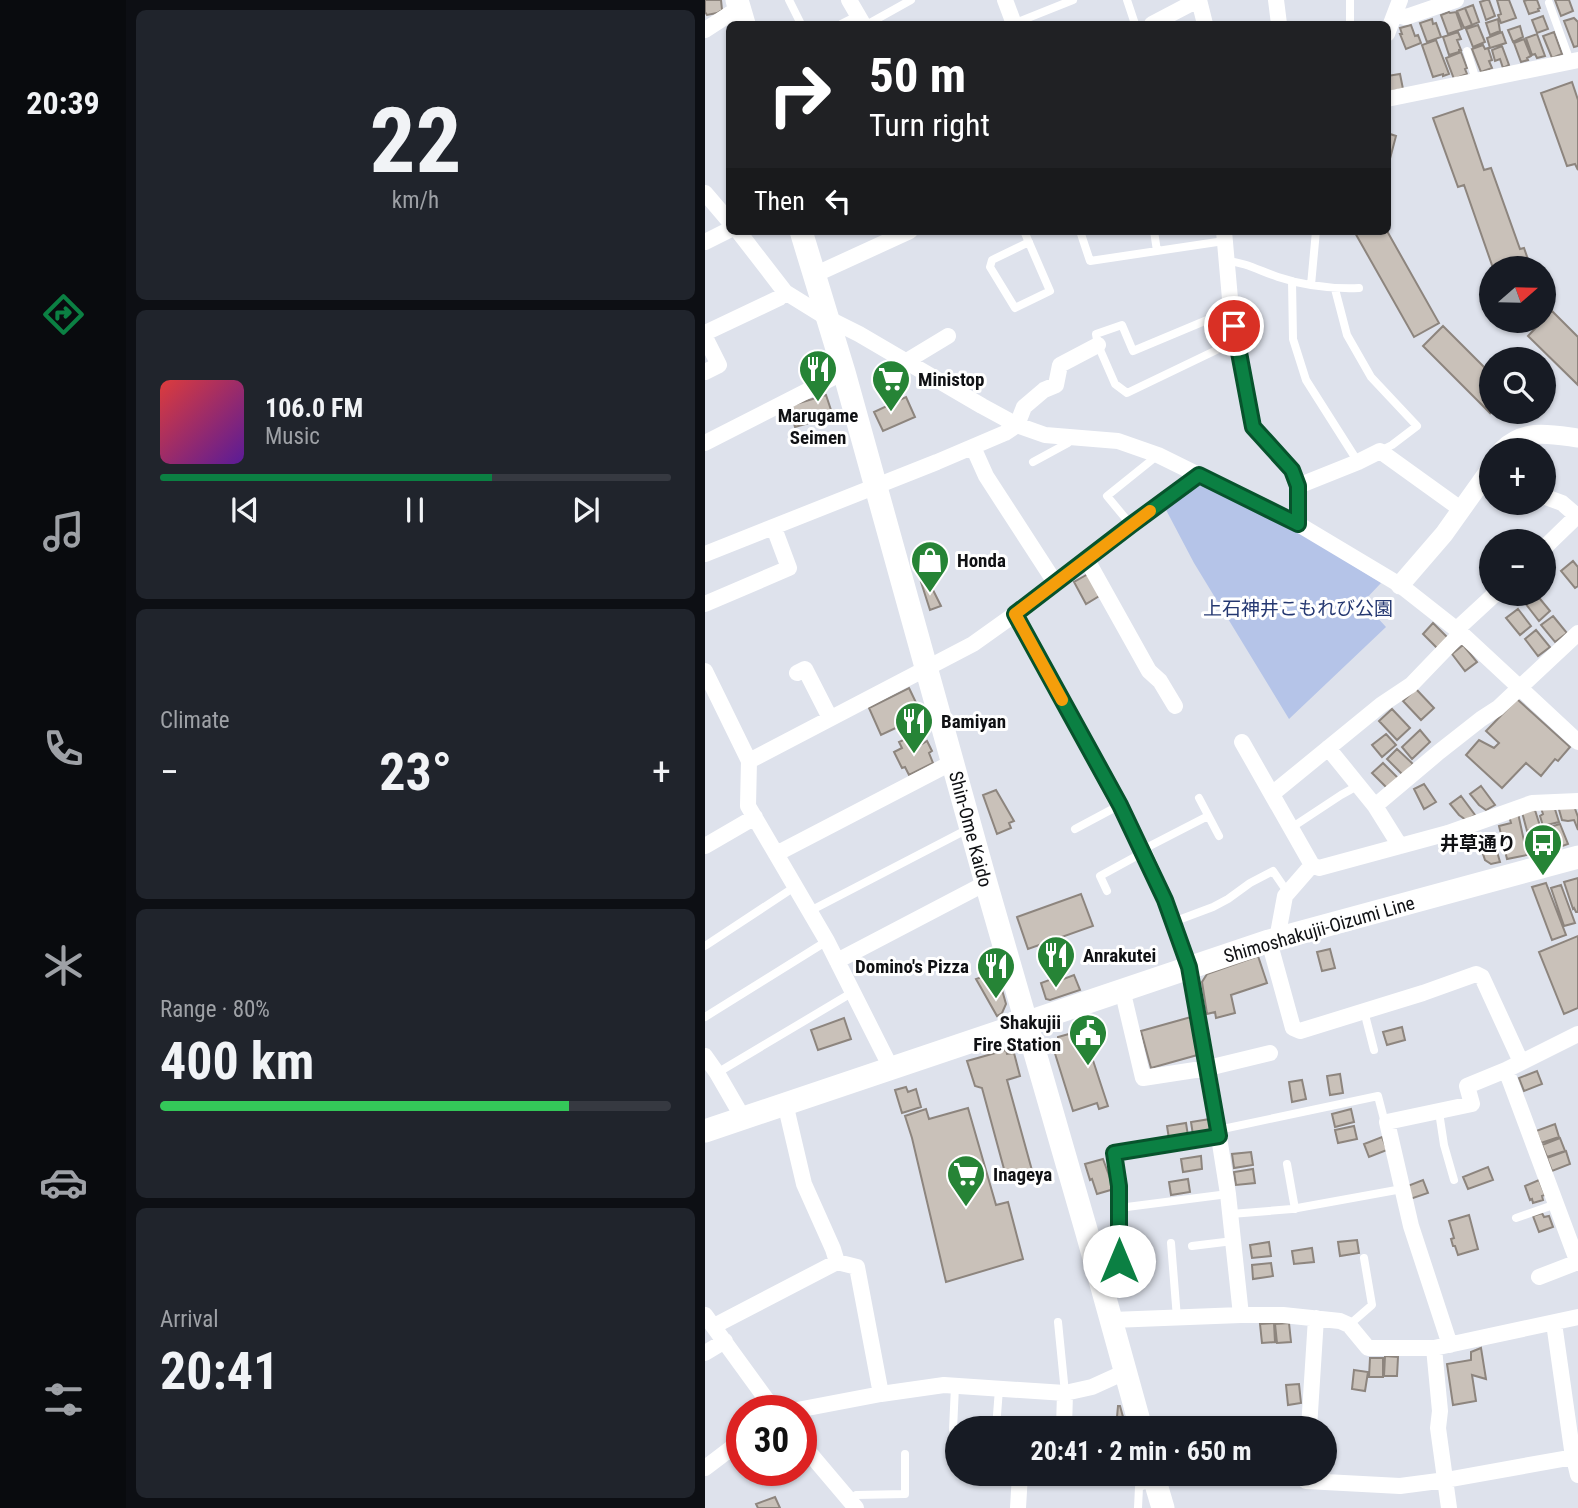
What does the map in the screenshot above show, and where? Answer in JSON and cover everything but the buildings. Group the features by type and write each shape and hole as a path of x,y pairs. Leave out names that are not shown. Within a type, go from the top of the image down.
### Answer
{"main road":[{"name":"Shin-Ome Kaido","path":"802,235 844,372 970,828 1138,1416"},
{"name":"Shimoshakujii-Oizumi Line","path":"705,1131 1273,940 1578,857"},
{"path":"1157,1486 1163,1508"}],"street":[{"path":"849,0 862,21"},
{"path":"1005,0 1013,21"},
{"path":"1158,21 1198,0 1204,21"},
{"path":"1275,0 1278,21"},
{"path":"1397,7 1405,17 1456,0"},
{"path":"705,30 741,7"},
{"path":"1391,98 1574,61"},
{"path":"705,193 726,218"},
{"path":"705,242 726,232"},
{"path":"741,235 785,292 1017,425 1045,435 1118,441 1158,455 1298,524 1400,585 1459,631 1575,735"},
{"path":"814,275 901,235"},
{"path":"1224,236 1231,310 1253,427 1292,470 1298,486 1298,524"},
{"path":"705,372 718,365 705,335 779,298 785,292"},
{"path":"905,362 948,336"},
{"path":"705,554 1005,433 1017,425 1024,407 1044,390 1056,385 1060,365 1098,345"},
{"path":"705,443 844,372"},
{"path":"1520,438 1532,433 1578,438"},
{"path":"973,447 986,476 1056,584"},
{"path":"1298,486 1380,451 1462,510"},
{"path":"749,761 973,644 1199,475"},
{"path":"1400,585 1479,488"},
{"path":"1556,501 1578,516 1556,537"},
{"path":"705,604 789,568 774,528"},
{"path":"1087,560 1149,671 1160,681 1175,706"},
{"path":"1272,794 1327,748 1411,685 1483,606"},
{"path":"1015,614 1143,851 1165,900 1189,967 1219,1133 1231,1214 1241,1315"},
{"path":"1375,806 1439,752 1498,709 1578,634"},
{"path":"797,673 805,669 830,718"},
{"path":"705,671 749,761 748,806 827,941 892,1068"},
{"path":"1242,742 1312,865 1319,868 1448,833 1532,803 1578,801"},
{"path":"1327,748 1375,806 1400,846"},
{"path":"776,853 953,762"},
{"path":"705,846 755,817"},
{"path":"1312,865 1285,896 1273,940 1293,1028 1300,1031 1476,974 1482,976 1521,1062"},
{"path":"837,961 986,883"},
{"path":"1122,989 1144,1078 1208,1068 1270,1053"},
{"path":"1449,1508 1438,1428 1442,1347 1387,1122 1472,1104 1467,1086 1578,1034"},
{"path":"705,1056 743,1118"},
{"path":"1506,1070 1578,1263 1539,1277"},
{"path":"784,1104 804,1184 837,1262"},
{"path":"1104,1293 1119,1287 1119,1186 1114,1153 1219,1133"},
{"path":"763,1395 710,1321 837,1262 857,1267 881,1394"},
{"path":"1112,1321 1241,1315 1316,1318 1349,1325 1368,1348 1442,1347 1578,1317"},
{"path":"1310,1416 1316,1318"},
{"path":"1554,1323 1578,1475"},
{"path":"705,1353 725,1341"},
{"path":"817,1406 944,1385 1065,1393 1092,1387 1126,1372"},
{"path":"1064,1416 1065,1393"},
{"path":"705,1468 726,1452"},
{"path":"1337,1482 1400,1486 1446,1480 1575,1452"},
{"path":"817,1462 853,1504"},
{"path":"1018,1508 1019,1486"}],"lane":[{"path":"788,0 799,21"},
{"path":"865,21 911,0"},
{"path":"1021,21 1073,0"},
{"path":"1127,0 1134,21"},
{"path":"1350,0 1350,21"},
{"path":"1549,3 1574,61"},
{"path":"1467,51 1476,80"},
{"path":"1026,235 1029,242 1050,291 1015,308 990,267 992,260 1029,242"},
{"path":"1081,235 1090,261 1157,251 1224,236"},
{"path":"1155,235 1157,251"},
{"path":"1311,285 1316,235"},
{"path":"1226,261 1241,262 1292,281 1311,285 1335,289 1359,288"},
{"path":"1292,281 1293,339 1306,380 1358,462"},
{"path":"1335,289 1347,335 1371,377 1417,426 1380,451"},
{"path":"1231,310 1134,351 1122,325 1096,334 1098,345 1115,384 1127,393 1238,342"},
{"path":"1033,462 1068,443 1070,437"},
{"path":"1131,525 1107,496 1158,455"},
{"path":"1291,828 1359,785"},
{"path":"1199,798 1219,836"},
{"path":"1075,829 1120,805"},
{"path":"1107,891 1100,876 1208,816"},
{"path":"810,911 970,828"},
{"path":"1173,922 1213,907 1273,872 1288,893"},
{"path":"705,946 796,887"},
{"path":"705,1017 827,941"},
{"path":"717,1073 853,992"},
{"path":"1364,1011 1374,1050"},
{"path":"1219,1133 1378,1096 1385,1123 1387,1122"},
{"path":"1439,1112 1444,1145 1455,1180"},
{"path":"1287,1164 1295,1209"},
{"path":"1231,1214 1295,1209 1402,1189"},
{"path":"1119,1208 1228,1194"},
{"path":"1516,1218 1556,1204"},
{"path":"1192,1246 1233,1241"},
{"path":"1171,1243 1177,1318"},
{"path":"1349,1325 1372,1306 1364,1258"},
{"path":"1058,1322 1065,1393"},
{"path":"954,1416 955,1386"},
{"path":"997,1416 999,1389"},
{"path":"853,1504 856,1495 905,1494 905,1454"},
{"path":"1138,1508 1141,1486"}],"green space":[{"name":"上石神井こもれび公園","path":"1201,482 1293,528 1381,583 1363,602 1386,627 1289,719 1194,563 1164,506"}],"slow traffic":[{"path":"1062,700 1015,614 1150,511"}],"place":[{"name":"Marugame Seimen","path":"818,403"},
{"name":"Ministop","path":"891,413"},
{"name":"Honda","path":"930,594"},
{"name":"Bamiyan","path":"914,755"},
{"name":"井草通り","path":"1543,877"},
{"name":"Anrakutei","path":"1056,989"},
{"name":"Domino's Pizza","path":"996,1000"},
{"name":"Shakujii Fire Station","path":"1088,1067"},
{"name":"Inageya","path":"966,1208"}],"route":[{"path":"1119,1261 1119,1186 1114,1153 1219,1136 1189,967 1165,900 1120,805 1015,614 1199,475 1298,524 1298,486 1292,470 1253,427 1234,326"}]}
